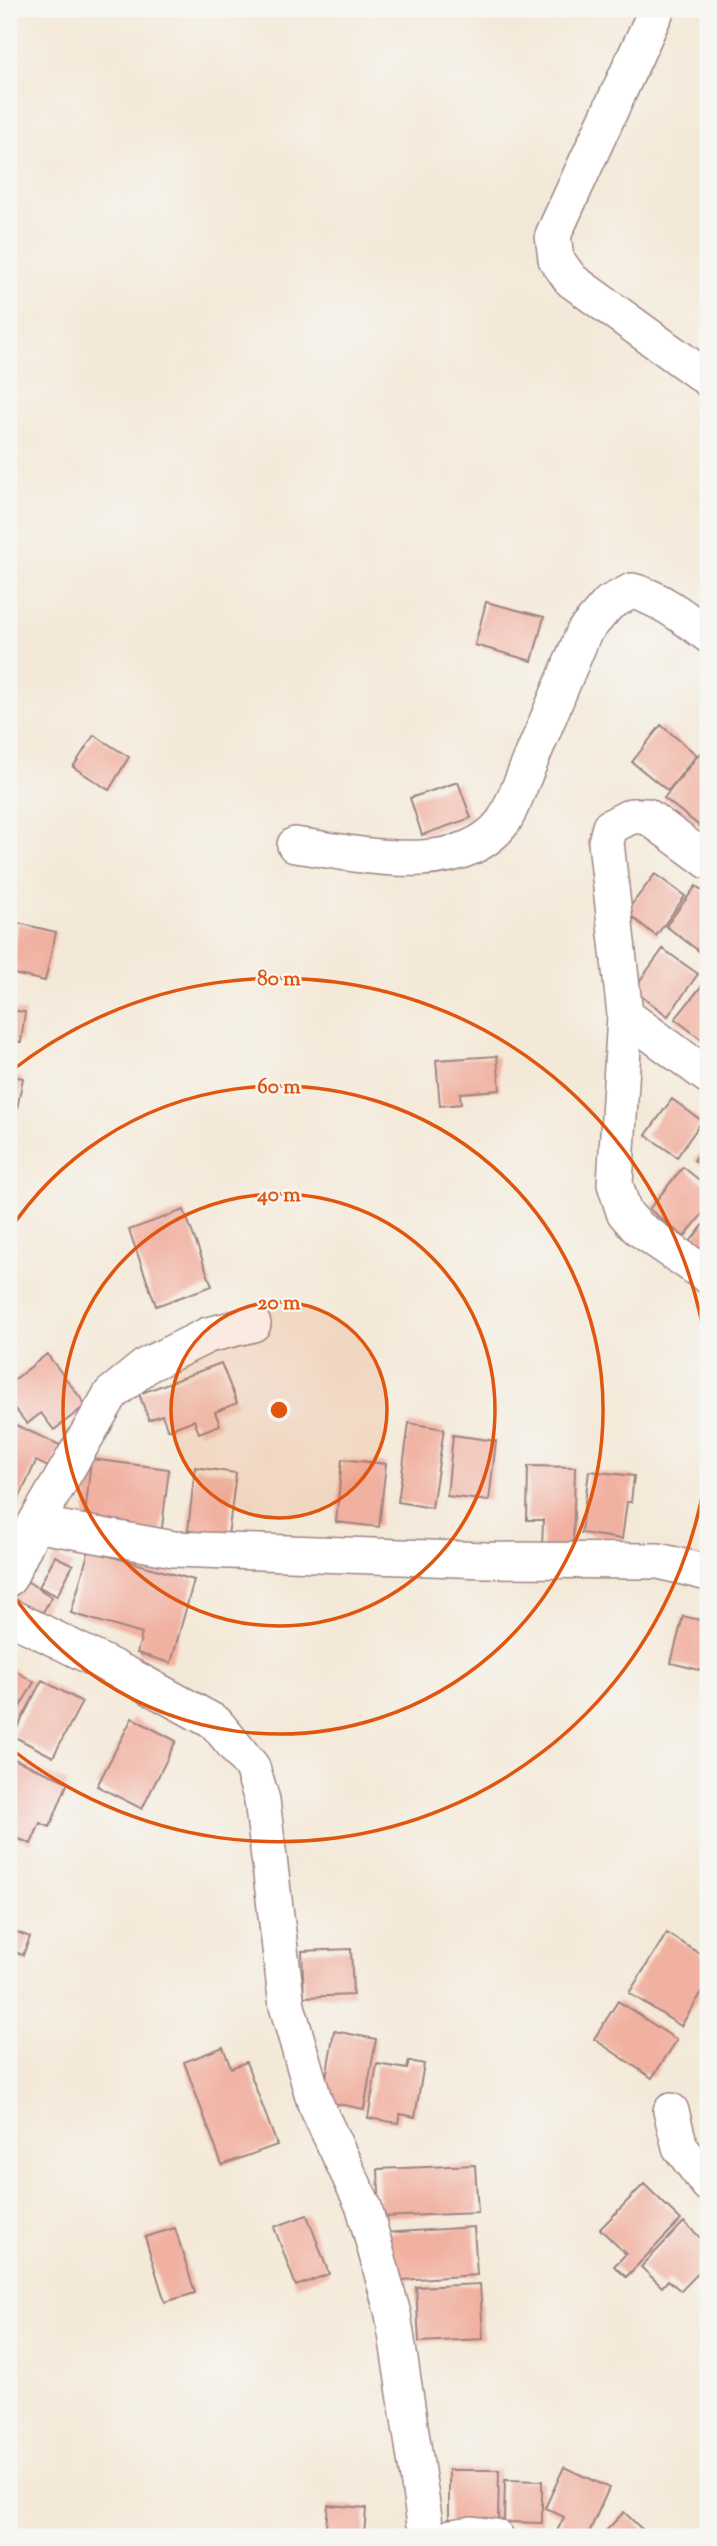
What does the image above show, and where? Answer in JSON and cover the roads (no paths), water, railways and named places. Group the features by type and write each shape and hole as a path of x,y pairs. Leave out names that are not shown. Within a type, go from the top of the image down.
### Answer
{"street":[{"path":"657,9 554,235 556,259 571,280 708,379"},
{"path":"295,845 407,860 455,853 485,839 503,821 515,798 584,632 609,603 632,591 643,594 682,615 708,635"},
{"path":"708,861 647,816 631,816 610,827 606,842 625,1015 615,1184 624,1212 636,1227 708,1276"},
{"path":"625,1015 708,1076"},
{"path":"9,1578 35,1524 111,1394 147,1365 208,1335 253,1324"},
{"path":"35,1524 174,1549 486,1560 659,1560 708,1573"},
{"path":"9,1616 132,1677 215,1723 252,1767 262,1800 287,2006 316,2103 364,2207 393,2314 427,2537"},
{"path":"671,2111 680,2147 708,2184"},
{"path":"451,2537 472,2534 496,2537"}]}
